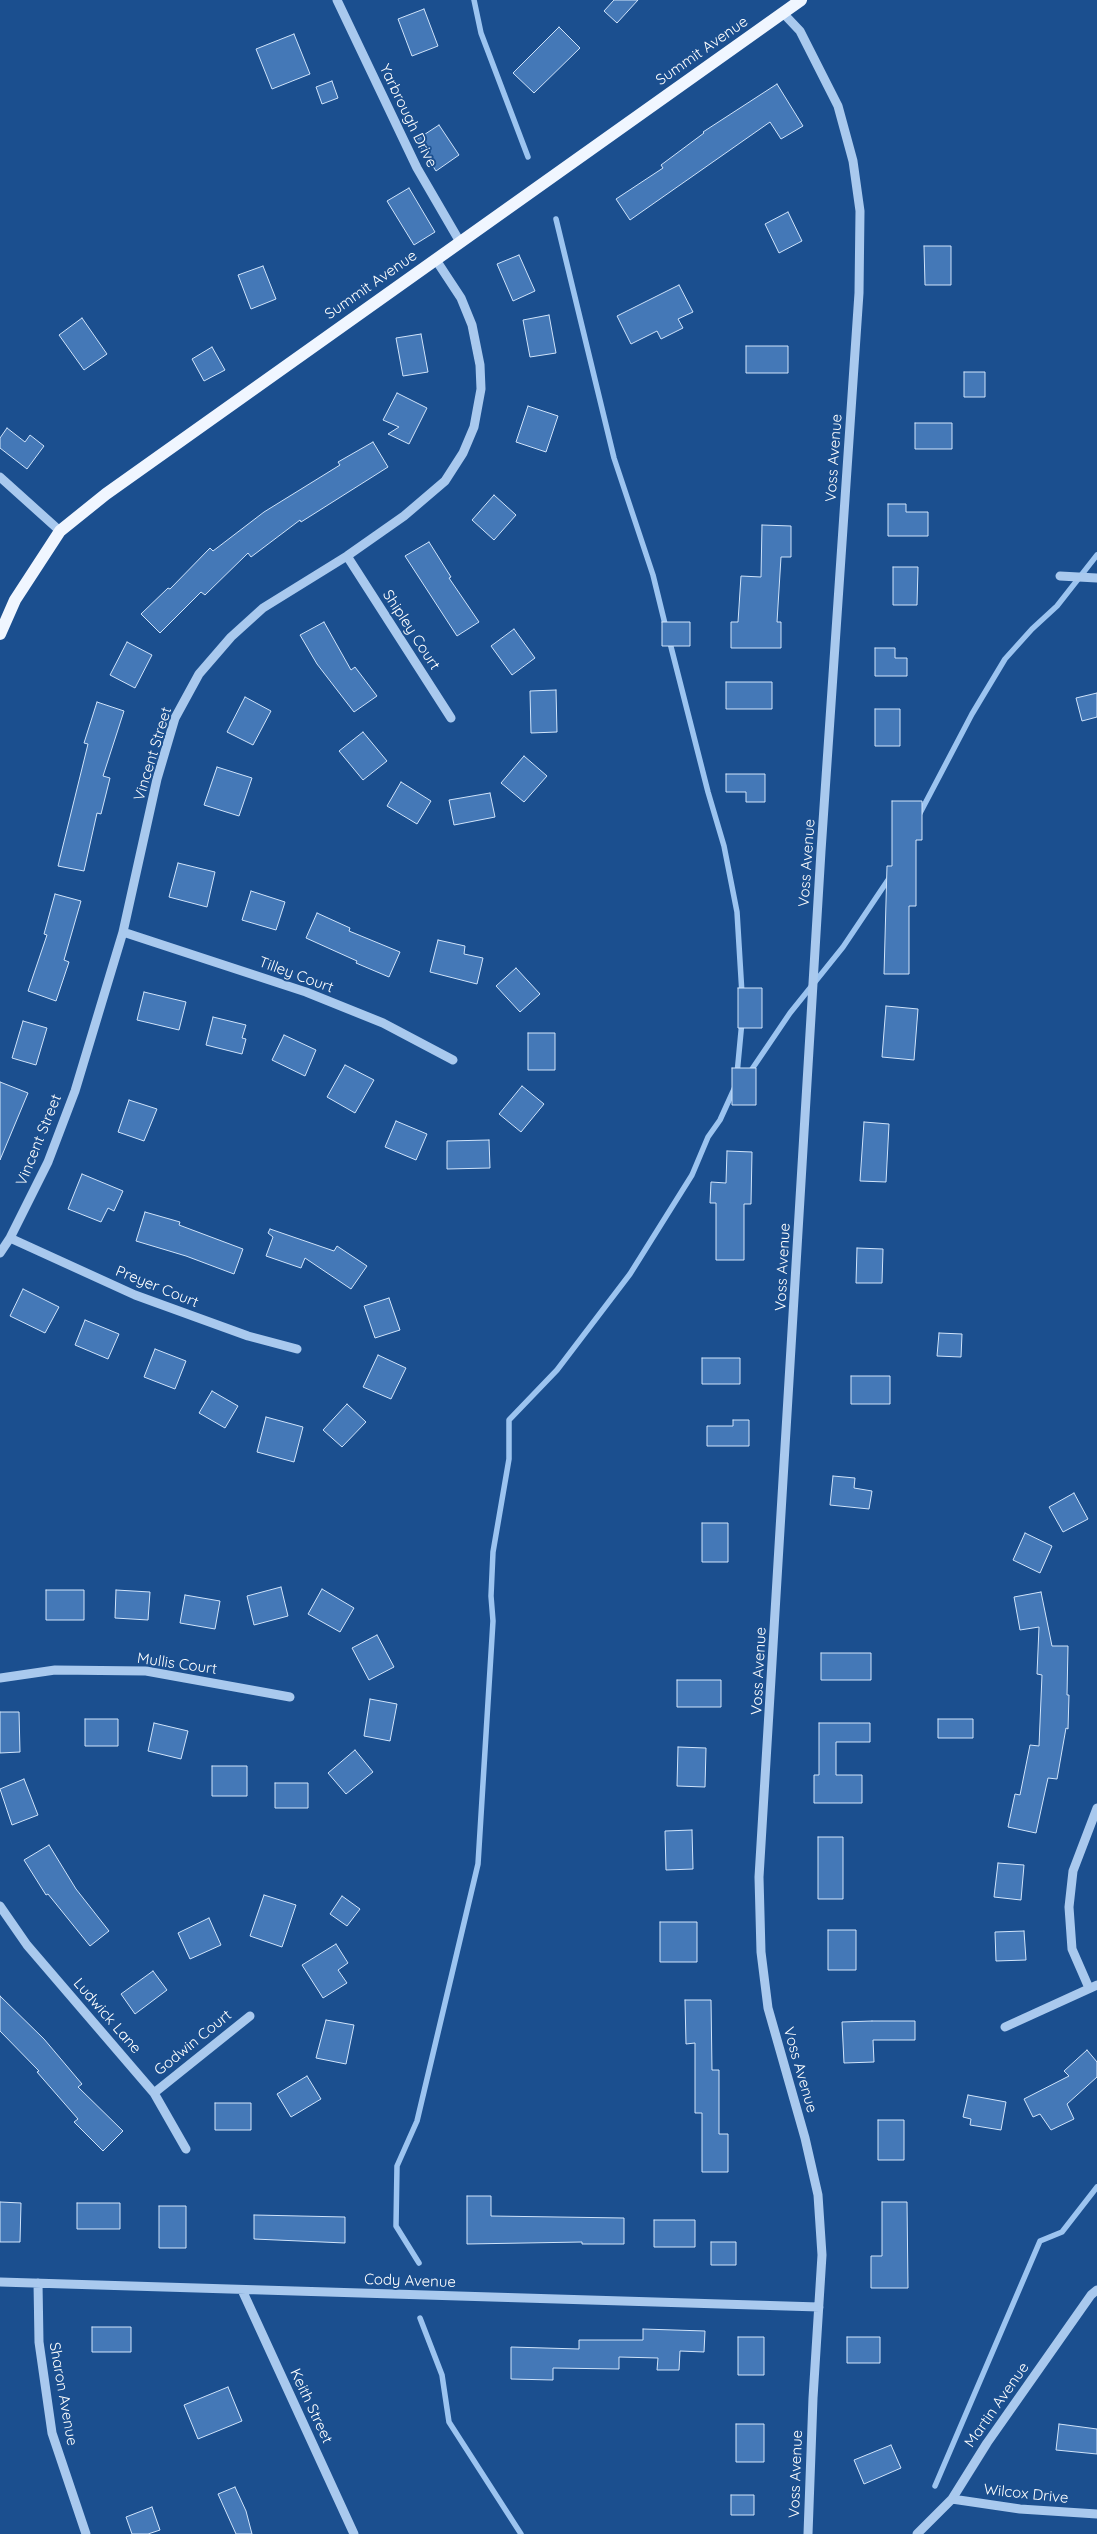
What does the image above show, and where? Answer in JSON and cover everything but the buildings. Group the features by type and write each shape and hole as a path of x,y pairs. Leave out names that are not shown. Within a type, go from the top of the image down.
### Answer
{"main road":[{"name":"Summit Avenue","path":"0,634 15,600 60,531 106,494 801,0"}],"street":[{"name":"Yarbrough Drive","path":"337,0 417,168 460,242"},
{"name":"Voss Avenue","path":"783,13 800,31 838,106 853,161 860,211 859,293 822,841 759,1877 761,1952 768,2008 805,2138 818,2195 822,2255 808,2534"},
{"name":"Vincent Street","path":"0,1253 10,1238 48,1162 71,1100 124,932 157,779 175,718 198,674 231,637 263,608 347,556 404,516 445,480 463,453 474,426 481,389 472,325 461,298 436,260"},
{"path":"0,477 60,531"},
{"name":"Shipley Court","path":"347,556 451,718"},
{"path":"1060,576 1097,578"},
{"name":"Tilley Court","path":"124,932 306,992 383,1023 453,1060"},
{"name":"Preyer Court","path":"10,1238 135,1295 248,1336 297,1349"},
{"name":"Mullis Court","path":"0,1678 55,1670 146,1671 290,1697"},
{"path":"1005,2027 1093,1987 1072,1949 1069,1907 1073,1871 1097,1808"},
{"name":"Ludwick Lane","path":"0,1906 27,1945 154,2092 186,2149"},
{"name":"Godwin Court","path":"154,2092 250,2016"},
{"name":"Cody Avenue","path":"0,2282 818,2307"},
{"name":"Sharon Avenue","path":"38,2283 39,2342 52,2433 86,2534"},
{"name":"Keith Street","path":"242,2290 354,2534"},
{"name":"Martin Avenue","path":"917,2534 952,2499 987,2443 1091,2295 1097,2290"},
{"name":"Wilcox Drive","path":"952,2499 1020,2509 1097,2514"}],"waterway":[{"path":"474,0 481,33 528,157"},
{"path":"556,219 614,458 653,575 666,628"},
{"path":"919,815 972,714 1005,659 1032,629 1057,606 1097,555"},
{"path":"669,639 708,792 724,846 737,912 742,994"},
{"path":"748,1075 790,1013 843,947 890,877"},
{"path":"737,1074 742,1021"},
{"path":"419,2263 396,2226 397,2166 417,2121 478,1864 493,1621 491,1596 493,1552 509,1459 509,1420 557,1370 630,1274 692,1175 708,1137 720,1120 735,1087"},
{"path":"935,2486 1040,2241 1062,2232 1097,2187"},
{"path":"420,2318 442,2375 449,2422 521,2534"}]}
